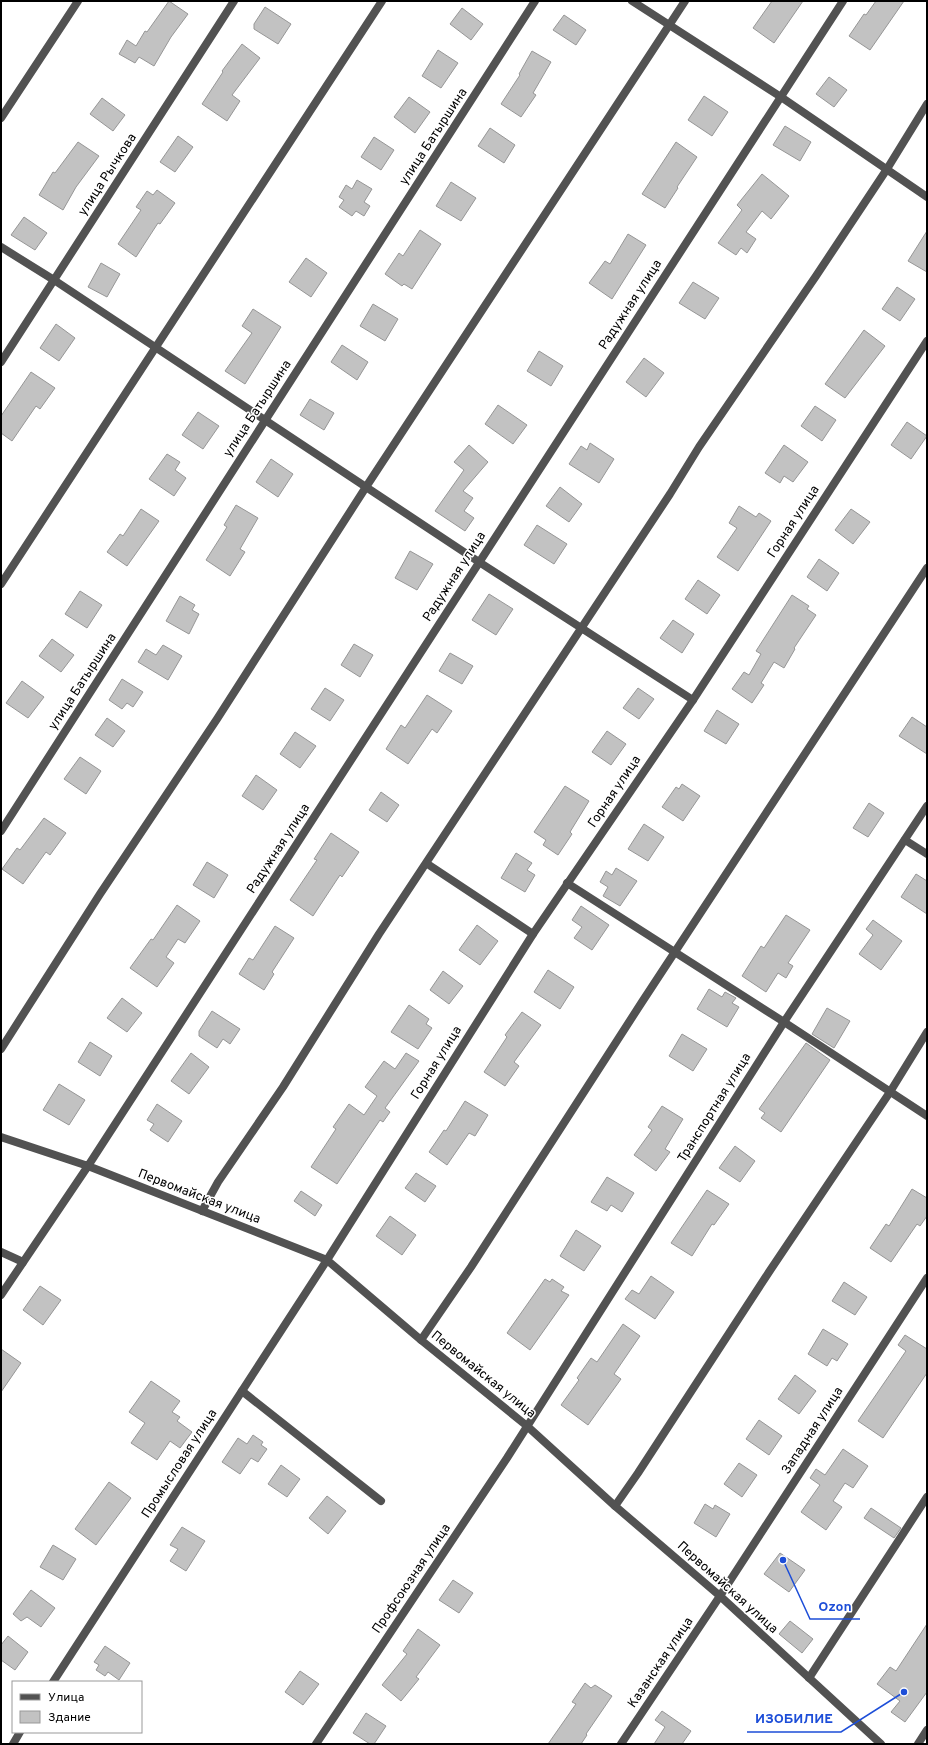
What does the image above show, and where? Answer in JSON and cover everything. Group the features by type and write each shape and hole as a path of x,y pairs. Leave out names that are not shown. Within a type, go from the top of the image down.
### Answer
{"street":[{"path":"1,118 78,1"},
{"name":"улица Рычкова","path":"1,362 234,1"},
{"path":"1,584 382,1"},
{"name":"улица Батыршина","path":"1,830 536,1"},
{"path":"632,1 781,97 927,197"},
{"path":"1,1049 100,894 217,719 366,487 686,1"},
{"name":"Радужная улица","path":"1,1295 88,1166 843,1"},
{"path":"202,1211 218,1182 283,1087 379,934 670,494 699,447 887,169 927,104"},
{"path":"1,247 54,280 479,562 693,700"},
{"name":"Горная улица","path":"327,1260 533,934 693,700 927,341"},
{"path":"421,1340 471,1267 674,953 927,568"},
{"name":"Транспортная улица","path":"527,1426 784,1022 927,806"},
{"path":"905,840 927,854"},
{"path":"426,863 533,934"},
{"path":"567,883 674,953 784,1022 927,1116"},
{"path":"615,1506 890,1092 927,1032"},
{"name":"Первомайская улица","path":"1,1137 88,1166 327,1260 421,1340 527,1426 615,1506 720,1596 881,1744"},
{"path":"1,1252 23,1262"},
{"name":"Промысловая улица","path":"54,1681 327,1260"},
{"name":"Западная улица","path":"720,1596 927,1278"},
{"path":"242,1391 381,1501"},
{"name":"Профсоюзная улица","path":"316,1744 527,1426"},
{"path":"809,1678 927,1497"},
{"name":"Казанская улица","path":"621,1744 720,1596"},
{"path":"918,1744 927,1730"},
{"path":"12,1744 19,1733"}],"building":[{"path":"169,1 188,14 171,37 154,66 139,57 135,63 119,54 127,40 136,46 145,31 147,32"},
{"path":"772,1 803,1 774,43 753,28"},
{"path":"876,1 904,1 870,50 849,36 864,14 866,15"},
{"path":"265,7 291,24 278,44 254,29 254,24"},
{"path":"462,8 483,24 471,40 450,24"},
{"path":"564,15 586,30 576,45 553,30"},
{"path":"242,44 260,58 232,95 240,101 227,121 202,104 223,72 222,71"},
{"path":"438,50 458,63 441,88 422,76"},
{"path":"532,51 551,62 533,93 536,95 521,117 501,104 520,75 519,74"},
{"path":"829,77 847,90 834,107 816,94"},
{"path":"704,96 728,112 712,136 688,120"},
{"path":"409,97 430,112 415,133 394,117"},
{"path":"102,98 125,115 113,131 90,114"},
{"path":"785,126 811,142 800,161 773,145"},
{"path":"490,128 515,145 504,163 478,146"},
{"path":"178,136 193,147 175,172 160,162"},
{"path":"374,137 394,150 381,170 361,157"},
{"path":"78,142 99,156 76,187 63,210 39,195 53,172 55,173"},
{"path":"676,142 697,157 665,208 642,194"},
{"path":"762,174 789,196 771,219 762,211 746,232 756,239 747,253 741,248 736,255 718,243 742,210 737,205"},
{"path":"357,180 372,189 364,202 370,206 364,216 356,211 352,216 339,207 344,200 339,197 346,185 352,189"},
{"path":"451,182 476,198 461,221 436,206"},
{"path":"157,190 175,203 160,224 158,223 136,257 118,244 141,210 136,207 147,191 153,195"},
{"path":"24,217 47,233 35,250 11,235"},
{"path":"420,230 441,244 412,289 404,284 402,286 385,274 399,253 403,256"},
{"path":"927,231 927,272 908,261"},
{"path":"628,234 646,245 612,299 589,283 605,261 610,264"},
{"path":"306,258 327,273 311,297 289,282"},
{"path":"101,263 120,274 107,297 88,287"},
{"path":"693,282 719,298 705,319 679,303"},
{"path":"897,287 915,299 900,321 882,309"},
{"path":"373,304 398,319 385,341 360,326"},
{"path":"253,309 281,327 245,384 225,371 252,333 242,326"},
{"path":"56,324 75,338 59,361 40,348"},
{"path":"864,330 885,346 845,398 825,384"},
{"path":"342,345 368,362 357,380 331,362"},
{"path":"539,351 563,366 551,386 527,371"},
{"path":"644,358 664,373 646,397 626,382"},
{"path":"31,372 55,388 40,409 36,406 12,441 1,433 1,416"},
{"path":"310,399 334,413 324,430 300,415"},
{"path":"498,405 527,425 513,444 485,424"},
{"path":"815,406 836,420 822,441 801,426"},
{"path":"198,412 219,426 203,449 182,435"},
{"path":"907,422 927,436 911,459 891,445"},
{"path":"590,443 614,459 599,483 569,464 581,446 587,450"},
{"path":"469,445 488,462 463,491 473,498 464,511 474,518 465,531 435,511 464,470 454,462"},
{"path":"784,445 808,462 793,482 784,476 780,483 765,473"},
{"path":"167,454 180,462 175,470 186,478 174,496 149,479"},
{"path":"271,459 293,474 278,497 256,482"},
{"path":"560,487 582,504 569,522 546,506"},
{"path":"236,505 258,518 240,549 245,552 230,576 206,560 227,527 224,525"},
{"path":"739,506 756,517 759,513 771,521 738,571 717,557 737,528 729,523"},
{"path":"141,509 159,521 127,566 107,552 120,534 123,536"},
{"path":"851,509 870,522 853,544 835,530"},
{"path":"537,525 567,544 554,564 524,545"},
{"path":"410,551 433,564 417,590 395,578"},
{"path":"819,559 839,573 827,591 807,577"},
{"path":"698,580 720,595 707,614 685,599"},
{"path":"80,591 102,605 87,628 65,614"},
{"path":"489,594 513,609 496,635 472,620"},
{"path":"792,595 809,606 807,609 816,615 794,648 795,649 784,668 774,662 761,683 764,685 752,703 732,689 744,672 749,675 761,654 756,651"},
{"path":"180,596 195,605 192,610 199,614 189,634 166,621"},
{"path":"673,620 694,634 682,653 660,638"},
{"path":"52,639 74,655 61,672 39,656"},
{"path":"354,644 373,655 360,677 341,665"},
{"path":"163,645 182,656 168,680 138,662 146,649 156,655"},
{"path":"450,653 473,666 462,684 439,671"},
{"path":"122,679 143,692 133,707 127,703 122,709 109,700"},
{"path":"22,681 44,697 28,718 6,703"},
{"path":"325,688 344,700 330,721 311,709"},
{"path":"638,688 654,699 639,719 623,708"},
{"path":"427,695 452,711 437,733 432,729 408,764 386,749 401,725 405,728"},
{"path":"717,710 739,724 726,744 704,731"},
{"path":"912,717 927,727 927,754 899,736"},
{"path":"107,718 125,731 113,747 95,735"},
{"path":"607,731 626,744 611,765 592,752"},
{"path":"295,732 316,746 300,768 280,754"},
{"path":"80,757 101,771 86,794 64,779"},
{"path":"256,775 277,790 263,810 242,796"},
{"path":"682,784 700,796 683,821 662,807 676,787 679,789"},
{"path":"565,786 589,801 570,832 572,834 558,855 543,845 546,840 534,832"},
{"path":"381,792 399,805 387,822 369,810"},
{"path":"869,803 884,813 868,837 853,828"},
{"path":"44,818 66,833 50,855 46,852 23,884 2,869 17,848 20,850"},
{"path":"644,824 664,837 648,861 628,849"},
{"path":"331,833 359,852 342,877 340,875 313,916 290,900 317,860 314,859"},
{"path":"516,853 532,863 527,870 535,875 525,892 501,878"},
{"path":"207,862 228,875 214,898 193,885"},
{"path":"616,868 637,881 620,906 603,896 608,887 600,882 606,871 612,875"},
{"path":"916,874 927,881 927,914 901,897"},
{"path":"177,905 200,921 185,943 178,939 166,957 174,963 157,987 130,968 151,939 153,940"},
{"path":"581,906 609,925 592,950 574,938 582,927 572,920"},
{"path":"786,915 810,930 788,963 793,966 786,978 778,973 766,992 742,976 761,946 764,948"},
{"path":"873,920 902,941 881,970 859,954 873,935 866,929"},
{"path":"477,925 498,941 480,965 459,950"},
{"path":"275,926 294,938 272,972 274,974 264,990 239,974 249,958 253,960"},
{"path":"548,970 574,987 560,1009 534,992"},
{"path":"443,971 463,986 449,1004 430,990"},
{"path":"709,989 722,997 725,992 736,998 732,1003 739,1007 727,1027 697,1009"},
{"path":"122,998 142,1013 127,1032 107,1018"},
{"path":"409,1005 429,1019 426,1024 432,1028 418,1049 391,1032"},
{"path":"827,1008 850,1021 834,1048 812,1034"},
{"path":"212,1011 240,1029 230,1044 223,1039 217,1048 199,1036 199,1031"},
{"path":"522,1012 541,1025 514,1062 519,1066 505,1086 484,1072 507,1037 505,1035"},
{"path":"682,1034 707,1049 693,1071 669,1056"},
{"path":"90,1042 112,1056 100,1076 78,1062"},
{"path":"806,1043 830,1060 781,1132 761,1118 765,1113 759,1109"},
{"path":"191,1053 209,1067 189,1094 171,1081"},
{"path":"406,1053 419,1061 385,1108 390,1112 383,1122 380,1120 337,1184 311,1167 336,1129 333,1127 349,1104 364,1115 377,1096 365,1087 384,1061 395,1069"},
{"path":"59,1084 85,1100 69,1125 43,1110"},
{"path":"465,1101 488,1115 475,1136 469,1133 447,1165 429,1152 444,1130 446,1131"},
{"path":"157,1104 182,1121 168,1142 150,1130 154,1124 147,1120"},
{"path":"662,1106 683,1119 665,1149 670,1152 656,1171 634,1155 652,1130 648,1127"},
{"path":"735,1146 755,1161 740,1182 719,1168"},
{"path":"416,1173 436,1186 425,1202 405,1188"},
{"path":"607,1177 634,1193 622,1212 611,1205 607,1211 591,1202"},
{"path":"912,1189 927,1198 927,1216 920,1226 917,1224 891,1262 870,1248 886,1224 889,1226"},
{"path":"707,1190 729,1204 714,1225 712,1224 692,1256 671,1243"},
{"path":"301,1191 322,1205 315,1216 294,1201"},
{"path":"390,1216 416,1235 402,1255 376,1236"},
{"path":"576,1230 601,1246 584,1271 560,1256"},
{"path":"651,1276 674,1292 655,1319 625,1299 632,1290 639,1294"},
{"path":"545,1279 550,1282 552,1279 564,1287 561,1291 569,1295 530,1350 507,1333"},
{"path":"844,1282 867,1297 855,1315 832,1301"},
{"path":"40,1286 61,1300 43,1325 23,1310"},
{"path":"623,1324 640,1336 614,1374 621,1379 588,1425 561,1405 579,1380 577,1378 591,1358 597,1362"},
{"path":"823,1329 848,1344 837,1361 832,1358 827,1366 808,1354"},
{"path":"905,1335 927,1349 927,1373 883,1438 858,1421 906,1351 898,1345"},
{"path":"1,1349 21,1363 1,1392"},
{"path":"795,1375 816,1391 799,1414 778,1399"},
{"path":"151,1381 180,1401 172,1412 180,1417 177,1421 192,1432 180,1448 170,1441 157,1460 131,1443 145,1423 129,1412"},
{"path":"759,1420 782,1436 769,1455 746,1439"},
{"path":"253,1435 263,1442 261,1445 267,1449 258,1462 251,1458 240,1474 222,1462 238,1438 247,1444"},
{"path":"843,1449 868,1466 853,1488 845,1483 833,1501 842,1507 826,1530 801,1512 820,1485 810,1478 816,1469 825,1475"},
{"path":"739,1463 757,1475 742,1497 724,1484"},
{"path":"281,1465 300,1479 287,1497 268,1484"},
{"path":"109,1482 131,1498 96,1545 75,1529"},
{"path":"327,1496 346,1511 328,1534 309,1518"},
{"path":"705,1504 713,1509 715,1505 730,1514 716,1537 694,1523"},
{"path":"871,1508 901,1528 894,1538 864,1518"},
{"path":"182,1527 205,1541 186,1571 170,1561 178,1549 170,1545"},
{"path":"53,1545 76,1559 63,1580 40,1567"},
{"path":"780,1553 805,1570 789,1592 764,1574"},
{"path":"453,1580 473,1593 459,1613 439,1600"},
{"path":"31,1590 55,1608 41,1627 27,1617 21,1621 13,1614"},
{"path":"790,1621 813,1639 802,1653 779,1634"},
{"path":"927,1624 927,1692 905,1722 891,1712 900,1701 877,1684 890,1667 896,1671"},
{"path":"418,1629 440,1645 416,1677 419,1679 401,1701 382,1685 407,1654 403,1651"},
{"path":"8,1636 28,1652 15,1670 1,1660 1,1645"},
{"path":"105,1646 130,1663 119,1680 108,1672 105,1676 96,1670 99,1665 94,1662"},
{"path":"300,1671 319,1684 303,1705 285,1692"},
{"path":"585,1683 591,1688 595,1685 612,1696 586,1734 587,1735 581,1744 548,1744 576,1704 572,1702"},
{"path":"662,1711 691,1731 682,1744 654,1744 665,1727 655,1720"},
{"path":"366,1713 386,1726 374,1744 370,1744 353,1733"}],"place":[{"name":"Ozon","path":"783,1560"},
{"name":"ИЗОБИЛИЕ","path":"904,1692"}]}
